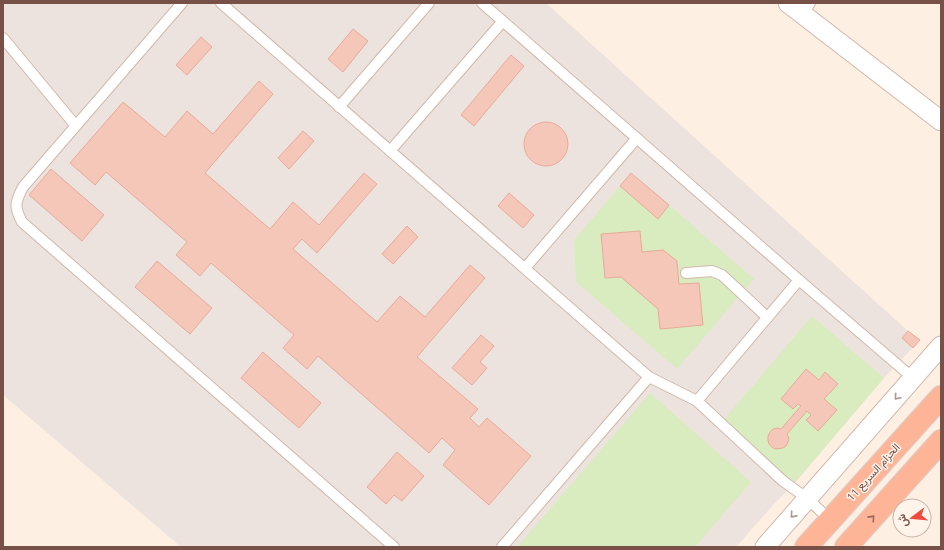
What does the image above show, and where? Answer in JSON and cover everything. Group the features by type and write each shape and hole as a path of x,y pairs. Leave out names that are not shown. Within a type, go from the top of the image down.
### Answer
{"highway":[{"name":"الحزام السريع 11","path":"806,547 941,397"},
{"path":"846,547 941,441"}],"street":[{"path":"801,7 941,121"},
{"path":"765,547 941,346"}],"lane":[{"path":"182,3 23,187 17,198 17,212 22,222 394,547"},
{"path":"220,3 649,377 697,401 783,481 808,499 830,520"},
{"path":"339,107 429,3"},
{"path":"482,3 913,378"},
{"path":"390,151 503,21"},
{"path":"3,38 76,126"},
{"path":"525,268 637,138"},
{"path":"686,273 712,271 722,275 767,317"},
{"path":"697,401 799,280"},
{"path":"502,547 649,377"}],"shaded area":[{"path":"3,3 546,3 908,331 920,340 884,378 793,485 736,547 181,547 3,395"}],"green space":[{"path":"620,186 658,219 669,205 754,279 677,369 576,282 574,240"},
{"path":"812,316 884,378 793,485 721,423"},
{"path":"650,393 751,482 695,547 517,547"}],"building":[{"path":"353,29 368,41 343,72 328,59"},
{"path":"201,37 212,47 187,75 176,65"},
{"path":"511,55 524,66 474,126 461,115"},
{"path":"259,81 273,94 205,173 270,229 293,202 319,225 364,173 377,184 317,253 302,239 293,249 377,322 400,296 425,317 470,265 485,278 417,357 478,409 470,418 479,427 487,418 531,456 489,505 443,465 455,450 442,438 429,453 318,356 307,369 283,348 294,335 211,263 200,276 176,255 187,242 106,172 95,185 70,163 123,102 165,137 187,111 213,134"},
{"path":"542,122 550,122 555,123 562,128 567,135 567,153 562,160 555,165 542,166 534,163 527,156 524,148 524,140 527,132 534,125"},
{"path":"303,131 314,141 289,169 278,158"},
{"path":"51,169 104,215 82,241 29,195"},
{"path":"631,173 669,205 658,219 620,186"},
{"path":"509,193 534,215 523,228 498,206"},
{"path":"407,226 418,237 393,264 382,254"},
{"path":"640,231 642,252 663,250 677,261 679,284 699,283 703,325 660,329 658,309 621,277 605,278 601,234"},
{"path":"157,261 212,308 190,334 135,287"},
{"path":"908,331 920,340 913,348 902,338"},
{"path":"481,335 494,346 480,362 487,368 472,385 452,368"},
{"path":"263,352 321,403 299,428 241,378"},
{"path":"806,369 819,380 825,372 838,384 824,399 837,410 818,431 806,420 811,415 807,411 787,434 789,438 786,446 775,449 769,444 768,436 770,432 773,429 781,429 801,406 798,404 793,409 781,399"},
{"path":"397,452 424,476 402,501 394,495 386,504 367,487"}]}
